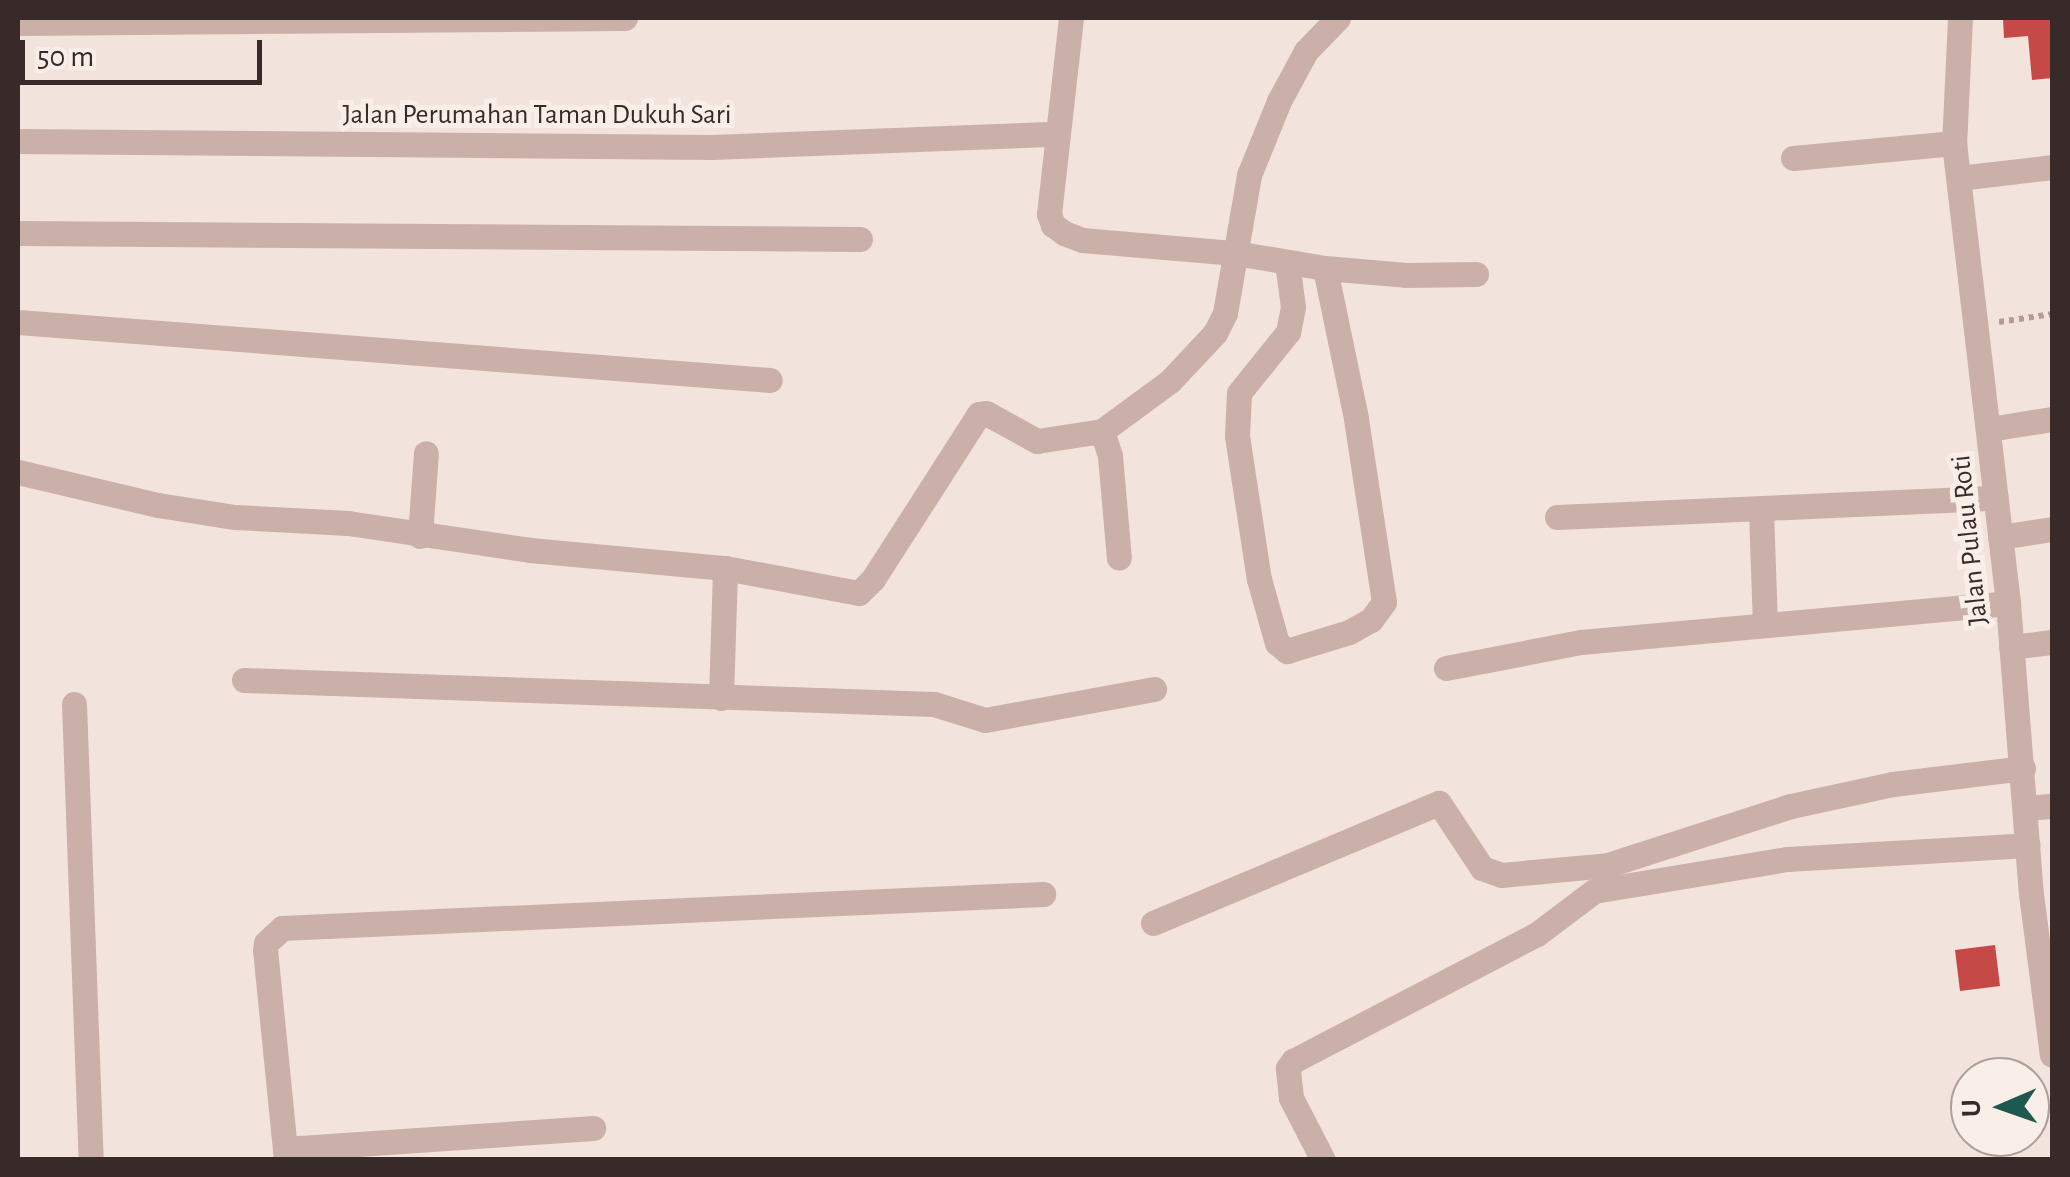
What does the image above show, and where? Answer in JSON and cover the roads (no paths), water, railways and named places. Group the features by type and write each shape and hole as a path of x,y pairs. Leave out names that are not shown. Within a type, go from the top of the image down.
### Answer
{"street":[{"path":"18,23 624,18"},
{"path":"1071,18 1048,214 1053,225 1064,233 1082,240 1235,253 1325,268 1406,275 1476,274"},
{"path":"18,472 158,505 235,517 348,524 420,536 725,568 858,593 873,579 979,414 1037,441 1102,431 1170,381 1215,333 1225,312 1249,175 1278,102 1306,51 1338,18"},
{"name":"Jalan Pulau Roti","path":"1960,18 1954,142 1973,326 1989,429 2023,768 2040,807 2028,845 2044,934 2052,1055"},
{"name":"Jalan Perumahan Taman Dukuh Sari","path":"18,141 712,147 1056,134"},
{"path":"1793,158 1954,142"},
{"path":"1959,178 2052,167"},
{"path":"18,233 860,238"},
{"path":"1287,262 1293,307 1288,332 1239,394 1236,436 1259,579 1276,643 1287,651 1349,632 1371,620 1384,602 1356,418 1325,268"},
{"path":"18,322 770,380"},
{"path":"1989,429 2052,419"},
{"path":"1102,431 1110,456 1119,558"},
{"path":"420,536 426,453"},
{"path":"1557,517 1996,498"},
{"path":"1761,510 1765,625"},
{"path":"2000,537 2052,529"},
{"path":"721,698 725,568"},
{"path":"1446,668 1581,642 2008,603"},
{"path":"2011,647 2052,642"},
{"path":"244,680 934,704 984,720 1154,689"},
{"path":"74,704 90,1160"},
{"path":"1153,923 1439,803 1482,868 1502,875 1608,865 1791,806 1894,784 2023,768"},
{"path":"1324,1160 1291,1098 1288,1068 1293,1062 1537,934 1594,892 1788,859 2028,845"},
{"path":"593,1128 286,1154 266,943 282,928 1043,894"}]}
